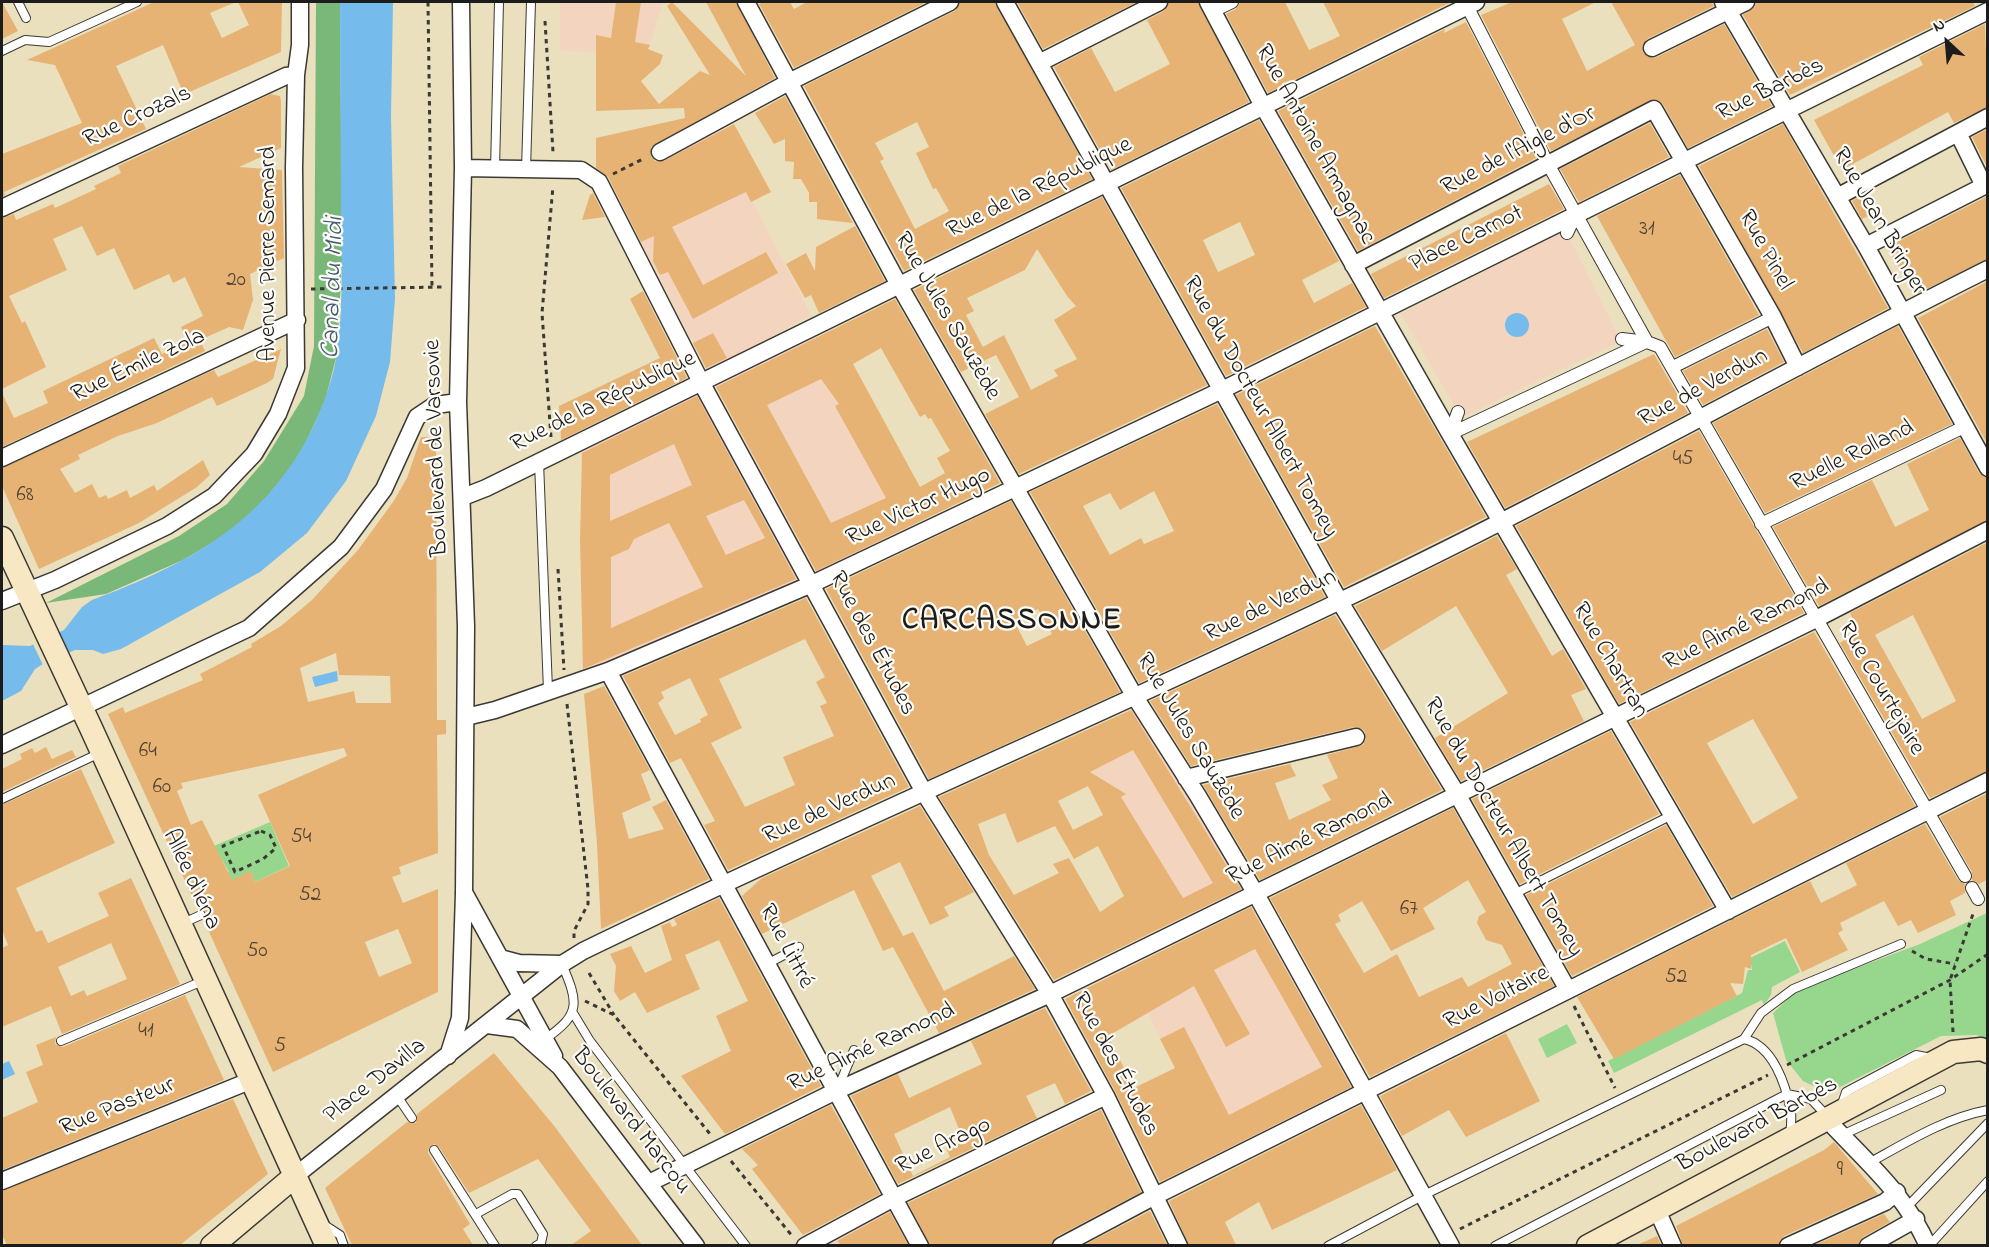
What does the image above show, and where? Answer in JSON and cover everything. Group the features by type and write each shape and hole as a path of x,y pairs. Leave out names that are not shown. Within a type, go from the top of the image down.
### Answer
{"main road":[{"name":"Allée d'Iéna","path":"2,538 102,752 191,920 206,980 327,1245"},
{"path":"1946,1056 1981,1049 1988,1052"},
{"name":"Boulevard Barbès","path":"1588,1245 1792,1138 1837,1123 1946,1056"},
{"path":"212,1245 295,1176"}],"street":[{"name":"Avenue Pierre Semard","path":"2,601 28,596 167,526 214,496 254,454 278,414 296,368 294,168 300,2"},
{"name":"Boulevard de Varsovie","path":"447,1057 460,1018 464,893 466,717 463,497 458,402 463,168 462,2"},
{"name":"Rue Jules Sauzède","path":"746,2 899,285 1135,697 1256,894 1449,1241"},
{"path":"660,152 789,82 950,2"},
{"name":"Rue du Docteur Albert Tomey","path":"1005,2 1340,602 1457,794 1568,990"},
{"path":"1039,63 1159,2"},
{"path":"1210,6 1232,2"},
{"path":"1652,48 1726,6 1746,2"},
{"path":"1469,3 1548,164 1647,342"},
{"name":"Rue de la République","path":"463,497 475,494 1469,3"},
{"name":"Rue Antoine Armagnac","path":"1210,6 1263,106 1380,310"},
{"name":"Rue Jean Bringer","path":"1726,6 1866,246 1988,468"},
{"name":"Rue Barbès","path":"1576,214 1985,10"},
{"name":"Rue Crozals","path":"2,208 286,76 296,75"},
{"name":"Rue de l'Aigle d'Or","path":"1353,264 1654,109 1685,160"},
{"path":"1837,197 1988,117"},
{"path":"1866,246 1984,186 1958,133"},
{"name":"Rue Pinel","path":"1685,160 1773,317 1798,368"},
{"path":"463,168 581,170 599,182"},
{"name":"Rue des Études","path":"599,182 701,382 925,794 1050,994 1106,1096 1179,1245"},
{"path":"1567,233 1576,214"},
{"name":"Place Carnot","path":"1380,310 1576,214"},
{"name":"Rue de Verdun","path":"487,1025 562,964 579,954 724,884 925,794 1340,602 1502,522 1988,269"},
{"path":"1380,310 1401,314"},
{"path":"1380,310 1450,434"},
{"name":"Rue Victor Hugo","path":"466,717 495,710 608,671 812,584 1017,489 1222,390 1380,310"},
{"path":"1673,367 1773,317"},
{"name":"Rue Émile Zola","path":"2,458 297,320"},
{"path":"1622,339 1647,342"},
{"path":"1450,434 1647,342"},
{"name":"Rue Courtejaire","path":"1647,342 1660,347 1673,367 1965,876"},
{"path":"2,745 249,628 341,547 384,489 417,417 435,405 458,402"},
{"path":"1450,434 1458,412"},
{"name":"Ruelle Rolland","path":"1761,524 1964,427"},
{"name":"Rue Chartran","path":"1450,434 1670,816 1728,910"},
{"name":"Rue Aimé Ramond","path":"649,1183 836,1091 1050,994 1256,894 1816,619 1988,530"},
{"name":"Rue Littré","path":"608,671 920,1245"},
{"path":"1186,778 1356,737"},
{"name":"Rue Voltaire","path":"1061,1245 1988,781"},
{"name":"Boulevard de Varsovie","path":"464,893 560,1067"},
{"path":"500,958 519,963 562,964"},
{"name":"Place Davilla","path":"295,1176 487,1025"},
{"name":"Boulevard Marcou","path":"487,1025 517,1029 560,1067 696,1245"},
{"name":"Rue Pasteur","path":"2,1181 252,1080"},
{"name":"Rue Arago","path":"805,1245 894,1198 1106,1096"},
{"path":"1837,1123 1869,1163 1897,1192 1912,1213 1928,1245"},
{"path":"1788,1245 1885,1202 1897,1192"},
{"path":"1657,1210 1673,1245"},
{"path":"1868,1245 1912,1213"}],"lane":[{"path":"18,2 26,18"},
{"path":"2,51 25,40 49,42 137,2"},
{"path":"495,169 499,2"},
{"path":"526,170 531,2"},
{"path":"546,459 548,690"},
{"path":"2,799 102,752"},
{"path":"1514,894 1670,816"},
{"path":"1328,1245 1424,1195 1744,1039 1761,1013 1793,989 1901,944"},
{"path":"767,964 799,947"},
{"path":"545,1039 573,1013 576,996 562,964"},
{"path":"61,1041 206,980"},
{"path":"573,1013 590,1041 746,1245"},
{"path":"1744,1039 1755,1041 1773,1060 1786,1094 1792,1138"},
{"path":"836,1091 854,1050"},
{"path":"1495,1245 1786,1094 1811,1099 1837,1123 1941,1090"},
{"path":"397,1096 412,1118"},
{"path":"1869,1163 1917,1136 1966,1114 1988,1110"},
{"path":"1912,1213 1988,1123"},
{"path":"434,1150 495,1245"},
{"path":"1928,1245 1988,1181"},
{"path":"476,1214 512,1194 518,1194 543,1234 541,1243 536,1245"},
{"path":"315,1219 340,1235 344,1245"}],"path":[{"path":"314,289 432,288 428,2"},
{"path":"545,13 554,170 542,313 546,459"},
{"path":"599,182 660,152"},
{"path":"558,559 564,685 588,889 588,904 574,931 574,943 579,954"},
{"path":"267,832 276,848 263,859 235,872 223,846 249,834 267,832"},
{"path":"1946,1056 1950,980 1975,893"},
{"path":"1901,944 1926,959 1956,964"},
{"path":"1449,1241 1950,980 1988,954"},
{"path":"588,973 614,1015 800,1245"},
{"path":"576,996 614,1015"},
{"path":"1577,1015 1620,1098"}],"shaded area":[{"path":"560,2 663,2 650,45 597,35 596,52 560,51"},
{"path":"716,131 811,315 708,372 611,184"},
{"path":"1563,231 1567,233 1621,341 1465,416 1458,412 1401,314"},
{"path":"815,337 847,400 919,527 816,573 715,386"},
{"path":"697,394 702,396 800,580 587,672 582,668 582,449"},
{"path":"1134,711 1245,891 1175,925 1108,817 1105,819 1065,743"},
{"path":"1254,906 1358,1089 1212,1162 1201,1141 1175,1068 1148,1014 1107,1037 1081,990"},
{"path":"890,1210 912,1246 824,1246 871,1219"}],"green space":[{"path":"316,2 340,2 342,260 337,354 325,401 299,457 262,503 229,533 183,560 106,594 46,603 179,536 227,504 264,461 304,396 314,346"},
{"path":"270,822 289,866 255,882 251,872 231,884 227,873 229,872 214,846"},
{"path":"1987,913 1987,1040 1977,1035 1941,1036 1828,1093 1803,1081 1786,1060 1773,1013 1797,990 1920,944"},
{"path":"1785,941 1800,972 1772,987 1771,995 1764,1005 1762,1000 1614,1073 1608,1061 1742,993 1748,970 1752,970 1750,958"},
{"path":"1567,1024 1577,1043 1547,1058 1538,1039"}],"water":[{"path":"340,2 393,2 391,116 395,298 390,362 376,416 346,481 307,533 260,572 121,649 103,654 93,650 75,650 43,664 35,669 21,691 2,701 2,645 30,646 64,630 82,607 92,600 161,571 222,535 249,514 274,488 295,459 314,425 334,371 340,319 342,270"},
{"path":"1517,313 1525,317 1529,325 1525,333 1517,337 1509,333 1505,325 1509,317"},
{"path":"337,671 338,681 315,687 312,677"},
{"path":"9,1061 15,1074 2,1080 2,1064"}],"pier":[{"path":"57,630 70,656 44,667 32,642"}],"building":[{"path":"2,2 18,31 2,39"},
{"path":"154,2 236,2 210,13 222,38 249,25 238,2 282,2 281,52 187,93 185,89 182,90 163,45 116,66 146,129 4,192 5,195 2,197 2,154 82,123 55,65 27,60"},
{"path":"616,2 641,2 635,42 650,45 648,49 663,55 660,64 641,81 659,104 700,71 710,75 667,6 672,2 746,76 706,2 736,2 775,78 651,147 651,157 655,161 664,161 734,124 771,192 751,202 746,192 672,227 703,285 766,252 778,273 693,319 668,272 660,275 653,261 654,236 641,242 608,177 596,168 596,138 685,118 684,108 596,111 596,35 611,38"},
{"path":"790,2 794,9 807,2 927,2 794,68 759,4"},
{"path":"960,2 995,2 1092,179 904,271 804,86 955,11","holes":["917,122 929,147 916,153 933,189 936,188 949,211 915,229 880,161 884,159 875,143"]},
{"path":"1017,2 1137,2 1043,49"},
{"path":"1169,2 1198,2 1249,102 1111,170 1054,67 1091,48 1115,92 1170,64 1147,20 1164,11"},
{"path":"1240,2 1285,2 1309,50 1340,36 1323,2 1451,2 1268,93 1226,14 1236,9"},
{"path":"1512,2 1596,2 1562,19 1587,71 1635,45 1611,2 1711,2 1714,6 1647,39 1642,47 1643,53 1651,58 1657,57 1724,24 1772,106 1688,148 1663,104 1654,99 1551,151 1481,15"},
{"path":"1757,2 1973,2 1975,6 1790,95 1743,15 1754,8"},
{"path":"1466,22 1536,158 1358,251 1278,111 1445,29 1444,33"},
{"path":"1985,24 1988,107 1954,123 1948,112 1842,170 1814,120 1923,65 1919,57"},
{"path":"271,94 280,96 281,148 239,167 282,170 284,258 250,274 253,300 243,330 229,327 200,340 205,351 2,447 2,393 14,418 48,403 43,391 154,338 162,354 188,342 181,327 203,316 185,277 173,283 169,274 134,290 114,248 97,256 82,226 53,239 67,270 9,296 22,323 25,321 46,367 2,389 2,218 14,214 16,220 53,204 55,208 96,189 94,186 121,173 118,166"},
{"path":"785,96 853,223 817,219 817,202 809,202 809,193 801,179 793,179 794,162 785,161 785,139 774,144 755,113"},
{"path":"1259,120 1339,261 1302,280 1314,303 1352,283 1366,307 1226,376 1121,188","holes":["1240,222 1255,255 1218,272 1203,240"]},
{"path":"1650,123 1669,157 1579,202 1560,169"},
{"path":"1783,124 1888,308 1803,353 1699,166"},
{"path":"1988,129 1988,169 1972,137"},
{"path":"1680,175 1759,315 1675,357 1597,216"},
{"path":"1549,184 1564,209 1384,298 1371,274"},
{"path":"593,193 605,217 582,220 590,195"},
{"path":"1863,195 1873,214 1862,219 1852,201"},
{"path":"1988,196 1988,259 1918,293 1912,291 1887,247"},
{"path":"1102,197 1207,385 1019,474 985,414 1019,397 996,355 961,372 914,290","holes":["1037,249 1076,306 1054,320 1077,359 1054,370 1058,376 1031,390 1004,335 983,347 966,315 974,311 967,298 1025,270"]},
{"path":"855,226 885,281 819,313 811,295 805,298 786,264 806,253 815,271 816,247"},
{"path":"1988,281 1988,445 1918,318"},
{"path":"643,291 687,378 561,440 559,406 660,358 630,299"},
{"path":"895,299 1000,483 816,571 716,387","holes":["881,348 920,417 925,414 928,419 931,418 950,451 937,458 945,473 920,487 853,364","821,379 839,404 835,406 886,498 831,523 767,405"]},
{"path":"1375,326 1486,517 1344,587 1236,395"},
{"path":"1898,326 1952,424 1765,513 1713,423"},
{"path":"1767,329 1784,362 1703,405 1683,371"},
{"path":"713,333 727,358 706,368 693,343"},
{"path":"281,349 273,379 267,383 217,406 212,397 157,423 118,436 78,455 80,459 60,469 75,493 92,484 99,498 106,495 108,499 127,490 130,498 154,485 157,491 203,460 210,475 197,487 139,523 39,569 2,486 2,468 214,370 218,377"},
{"path":"1654,354 1688,413 1505,508 1467,442"},
{"path":"697,396 796,579 583,669 580,540 582,453","holes":["674,444 692,485 610,521 610,475","744,500 765,538 726,555 706,516","669,523 703,587 611,628 611,557 629,549 634,539"]},
{"path":"1217,404 1325,597 1139,683 1030,492","holes":["1154,491 1174,531 1144,544 1141,538 1110,555 1083,506 1110,493 1120,510"]},
{"path":"1699,431 1804,613 1619,704 1516,526"},
{"path":"421,437 436,437 437,720 446,720 446,734 437,735 438,853 399,867 401,874 392,877 403,903 438,889 438,992 273,1072 204,921 207,912 198,909 108,714 123,707 125,713 203,680 200,674 252,647 251,644 281,626 312,600 358,550 393,502 407,478","holes":["336,653 339,675 390,676 391,703 356,703 354,691 308,702 300,668","344,748 347,756 258,795 290,866 255,882 251,871 232,880 202,820 191,825 177,791 183,788 181,783","398,929 412,963 379,977 365,942"]},
{"path":"1960,438 1979,473 1988,478 1988,520 1819,606 1773,527 1872,480 1895,527 1929,510 1907,464"},
{"path":"1011,501 1120,692 929,779 826,589","holes":["1038,609 1052,634 1027,646 1014,621"]},
{"path":"1497,536 1517,569 1506,575 1552,656 1563,649 1586,689 1571,695 1584,721 1461,781 1435,738 1508,693 1456,606 1382,651 1355,606"},
{"path":"1988,542 1988,771 1930,798 1840,643 1850,636 1854,622 1850,613","holes":["1913,615 1956,701 1922,719 1875,635"]},
{"path":"806,598 909,787 728,870 704,825 715,821 681,758 670,763 623,676","holes":["805,639 825,677 816,682 827,703 820,706 834,736 783,757 795,785 745,807 711,743 742,728 719,679","690,678 708,715 700,719 701,722 675,735 658,703 664,698 661,692"]},
{"path":"1335,615 1442,790 1260,880 1203,785 1290,764 1296,776 1275,783 1289,820 1331,800 1322,785 1338,778 1327,755 1363,745 1366,739 1364,730 1354,727 1191,766 1150,701"},
{"path":"1814,632 1915,806 1732,897 1630,722","holes":["1753,719 1798,798 1753,824 1707,743"]},
{"path":"604,686 650,770 641,774 651,800 622,813 629,839 664,829 652,807 666,800 709,879 601,929 597,844 584,694"},
{"path":"1131,710 1241,889 1054,980 939,797","holes":["1133,750 1213,883 1183,898 1121,797 1126,794 1090,772","1088,786 1103,815 1073,830 1058,801","1005,813 1017,843 1055,826 1074,859 1098,846 1124,896 1100,912 1069,858 1053,864 1059,873 1014,895 989,855 978,824"]},
{"path":"1611,731 1659,814 1520,884 1472,799"},
{"path":"46,747 52,759 72,750 76,757 2,792 2,769 22,759 20,754 32,748 35,753"},
{"path":"81,769 115,843 16,888 36,932 42,930 48,943 109,916 98,893 131,878 180,984 62,1034 51,1006 2,1027 2,948 8,945 2,930 2,805","holes":["111,943 127,979 87,996 84,990 71,996 58,967"]},
{"path":"1988,793 1988,879 1979,884 1972,880 1972,872 1940,817"},
{"path":"920,806 974,892 944,907 949,916 930,925 900,862 871,876 903,936 913,932 944,991 1014,956 1035,989 939,1033 893,947 883,951 854,890 762,934 742,896 762,878"},
{"path":"1453,808 1554,986 1370,1077 1270,898","holes":["1468,880 1486,912 1479,916 1477,923 1486,940 1502,945 1512,964 1468,987 1462,977 1419,997 1397,954 1364,973 1335,924 1341,921 1338,915 1362,901 1391,951 1435,929 1423,908"]},
{"path":"1925,824 1958,880 1965,884 1965,893 1950,901 1956,915 1918,933 1911,920 1898,926 1884,901 1840,923 1843,930 1838,933 1848,950 1802,972 1786,938 1751,955 1751,969 1745,967 1743,984 1730,983 1737,996 1614,1059 1577,997 1810,881 1821,903 1857,885 1846,863"},
{"path":"1666,825 1713,906 1572,976 1526,895"},
{"path":"719,898 821,1086 725,1134 681,1076 731,1051 716,1016 748,1001 719,940 685,955 700,989 647,1013 635,992 620,1001 614,991 616,966 610,954 631,946 645,973 672,960 661,926 670,922 672,927 677,925 674,919"},
{"path":"1251,907 1351,1087 1160,1182 1115,1091 1065,999","holes":["1255,949 1322,1067 1229,1115 1184,1027 1160,1039 1175,1068 1134,1088 1108,1036 1194,986 1226,1047 1250,1034 1214,970"]},
{"path":"185,995 224,1080 2,1170 2,1118 38,1102 26,1072 43,1065 36,1045 56,1037 55,1044 63,1047"},
{"path":"1045,1008 1091,1091 1065,1104 1055,1083 1026,1096 1037,1118 898,1184 851,1096 898,1074 909,1098 982,1064 971,1041","holes":["950,1107 963,1139 946,1148 950,1157 913,1176 894,1134"]},
{"path":"1506,1033 1540,1101 1466,1137 1449,1110 1402,1136 1380,1096"},
{"path":"494,1053 555,1127 642,1245 571,1245 591,1231 538,1159 469,1193 439,1147 434,1144 429,1147 428,1153 470,1224 463,1229 473,1245 352,1245 325,1188 407,1122 416,1123 417,1114"},
{"path":"233,1099 268,1174 180,1245 7,1245 2,1235 2,1191"},
{"path":"831,1105 880,1194 803,1235 752,1169 758,1165 742,1149"},
{"path":"1361,1105 1397,1170 1272,1230 1259,1202 1225,1222 1236,1245 1189,1245 1169,1201"},
{"path":"1101,1110 1141,1192 1056,1237 1051,1245 930,1245 908,1203"},
{"path":"1834,1142 1878,1194 1784,1236 1778,1245 1683,1245 1676,1226 1824,1150"},
{"path":"1150,1211 1167,1245 1084,1245"},
{"path":"890,1212 908,1245 841,1245 837,1241"},
{"path":"1884,1214 1890,1222 1863,1237 1858,1245 1815,1245"},
{"path":"1657,1236 1661,1245 1637,1245"}],"district":[{"name":"CARCASSONNE","path":"1012,623"}],"water label":[{"name":"Canal du Midi","path":"335,288"}]}
